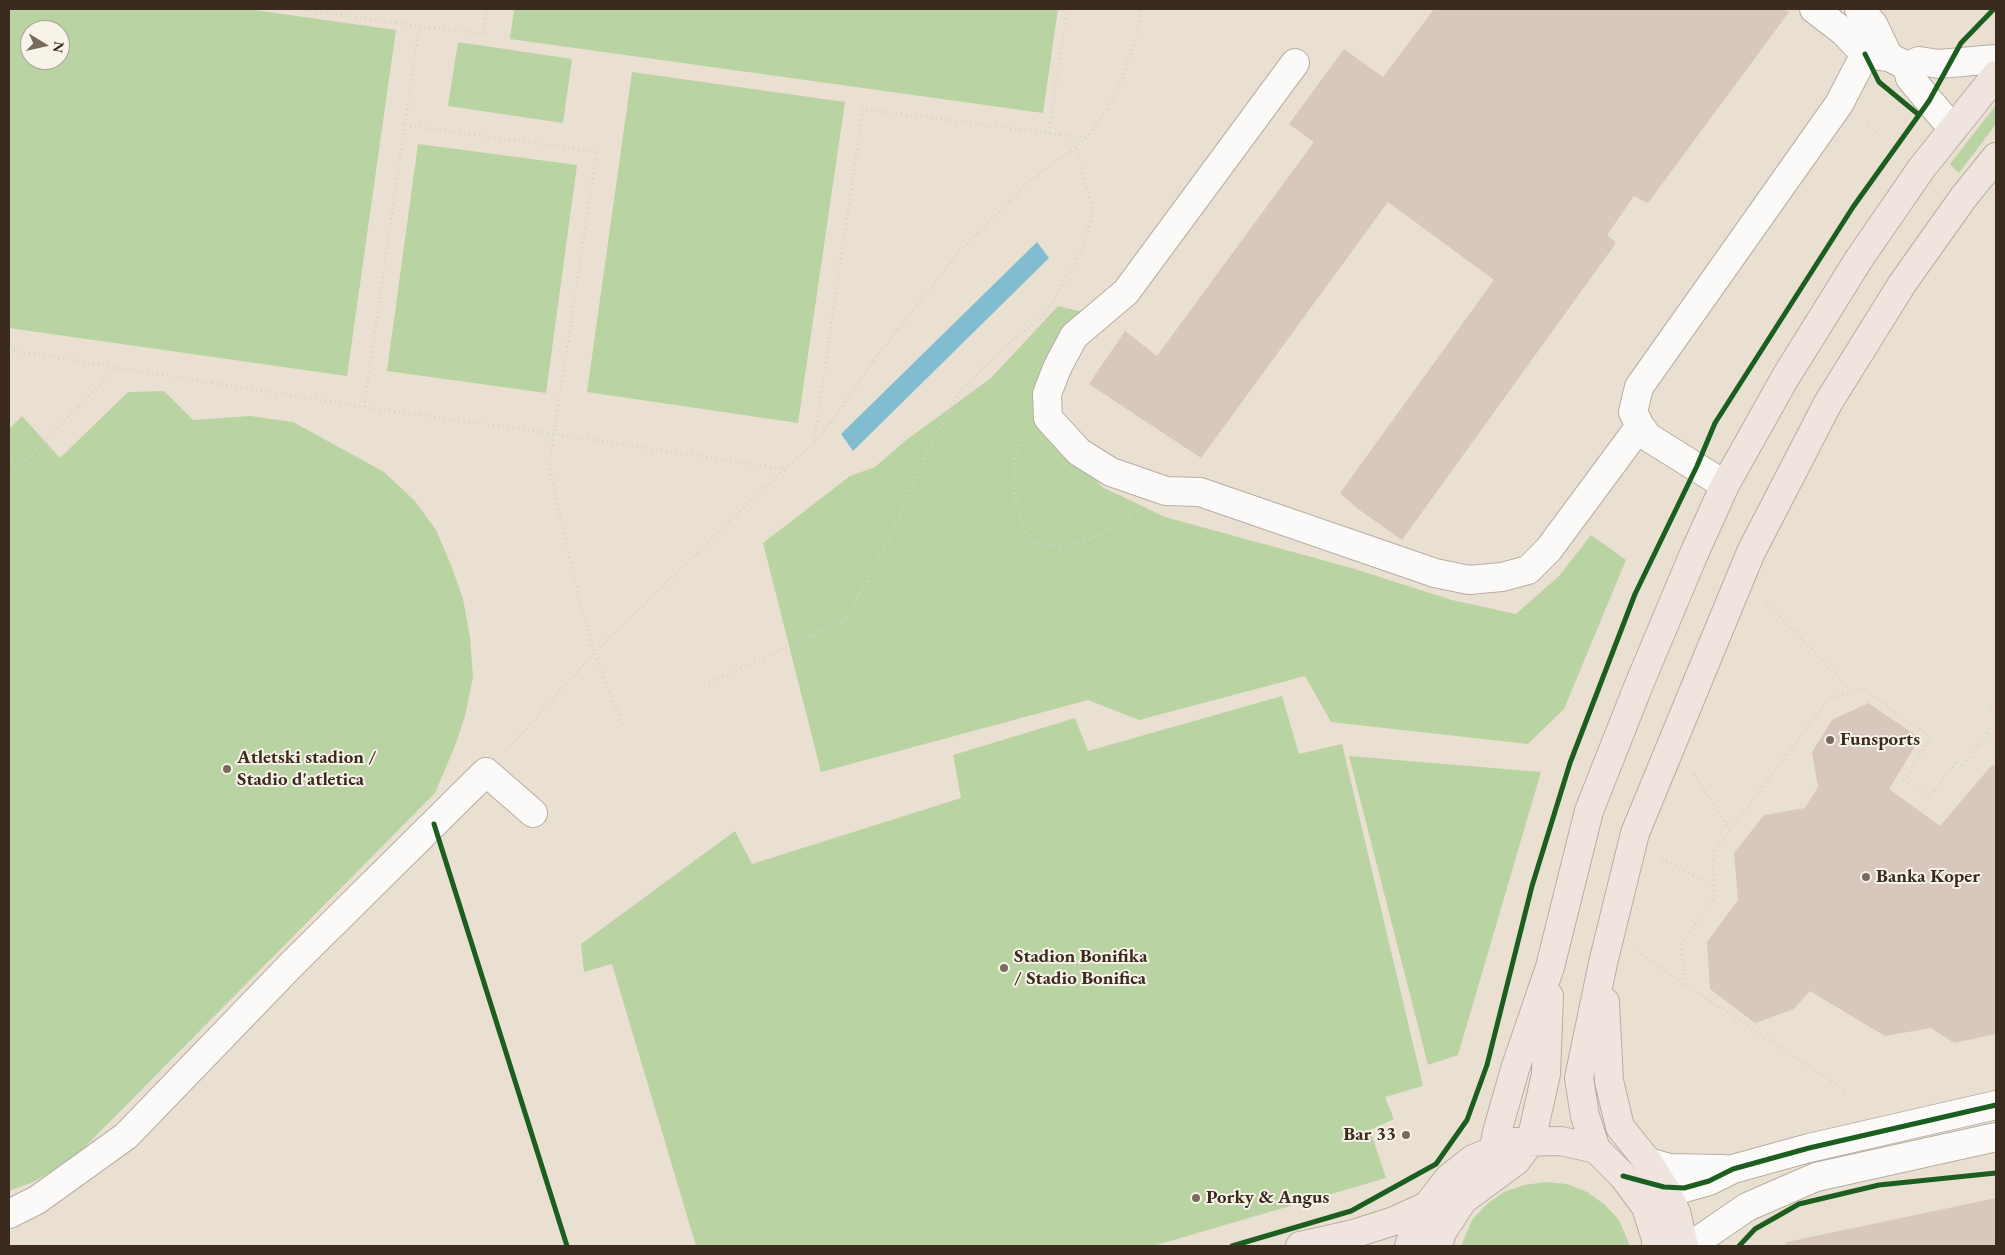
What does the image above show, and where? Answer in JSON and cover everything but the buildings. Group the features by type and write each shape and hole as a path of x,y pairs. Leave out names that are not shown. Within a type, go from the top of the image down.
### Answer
{"main road":[{"path":"1494,1149 1515,1069 1550,967 1590,811 1638,687 1725,485 1785,378 1859,260 1921,169 1996,75"},
{"path":"1656,1246 1656,1239 1646,1207 1624,1176 1596,1149 1585,1116 1579,1078 1603,963 1636,833 1751,552 1828,403 1902,284 1963,198 1996,157"},
{"path":"1603,963 1609,1081 1620,1127 1648,1162 1664,1187 1676,1212 1684,1246"},
{"path":"1438,1246 1442,1232 1462,1200 1516,1161 1531,1141 1546,1074 1550,967"},
{"path":"1410,1246 1415,1228 1427,1206 1449,1178 1473,1159 1514,1142 1561,1140 1596,1149"},
{"path":"1300,1246 1350,1235 1394,1222 1427,1206"}],"street":[{"path":"1814,9 1844,32 1887,59 1910,78 1952,128"},
{"path":"1859,9 1873,24 1887,59"},
{"path":"1725,485 1648,437 1633,412 1639,387 1839,104 1887,59 1939,64 1996,59"},
{"path":"1295,63 1126,292 1074,336 1057,368 1047,394 1048,418 1079,452 1111,472 1166,491 1200,492 1435,573 1470,580 1502,577 1528,570 1549,549 1640,426"},
{"path":"9,1214 37,1200 126,1136 292,964 486,772 533,813"},
{"path":"1624,1176 1664,1187 1684,1188 1710,1181 1733,1169 1809,1148 1996,1105"},
{"path":"1694,1246 1699,1240 1747,1207 1816,1177 1996,1137"},
{"path":"1648,1162 1669,1168 1733,1169"}],"path":[{"path":"301,9 483,34 486,9"},
{"path":"1049,133 1067,9"},
{"path":"486,772 594,653 814,443 879,353 962,248 1036,176 1087,138 1117,93 1137,34 1141,9"},
{"path":"364,407 419,26"},
{"path":"814,443 863,109 1087,138"},
{"path":"405,125 597,152 549,466 577,590 594,653 623,726"},
{"path":"1868,126 1878,134"},
{"path":"704,685 846,620 888,541 926,454 960,390 1005,347 1047,312 1084,246 1093,211 1076,146"},
{"path":"9,350 364,407 785,469"},
{"path":"9,458 18,468 116,367"},
{"path":"1048,418 1025,432 1015,458 1014,492 1020,521 1033,543 1059,546 1089,539 1129,519 1137,481"},
{"path":"1766,602 1852,692"},
{"path":"1686,985 1681,944 1714,898 1713,853 1829,698 1863,689 1931,737 1904,780 1929,798 1956,763 1963,767 1996,720"},
{"path":"1990,710 1996,715"},
{"path":"1694,774 1730,830"},
{"path":"1662,858 1714,887"},
{"path":"1636,950 1844,1090"}],"green space":[{"path":"9,9 247,9 396,30 347,376 9,328"},
{"path":"514,9 1058,9 1043,113 510,39"},
{"path":"458,42 572,59 563,123 448,106"},
{"path":"632,72 845,102 798,423 587,392"},
{"path":"1996,105 1996,124 1959,173 1950,164"},
{"path":"418,144 577,165 546,393 387,371"},
{"path":"1058,306 1103,317 1070,359 1057,401 1063,441 1102,487 1165,517 1348,567 1452,600 1516,614 1559,576 1591,535 1626,560 1564,709 1528,744 1331,722 1305,676 1139,720 1088,700 821,772 763,543 850,476 875,467 905,441 991,378"},
{"name":"Atletski stadion / Stadio d'atletica","path":"164,391 193,420 250,416 293,422 384,472 415,501 436,530 463,599 470,637 473,677 465,716 455,746 435,793 73,1159 33,1182 9,1191 9,429 22,416 60,458 128,392"},
{"name":"Stadion Bonifika / Stadio Bonifica","path":"1282,696 1299,754 1342,744 1423,1086 1385,1097 1394,1119 1370,1130 1386,1178 1153,1246 696,1246 612,964 584,972 581,944 735,831 752,864 961,798 953,755 1075,718 1088,751"},
{"path":"1349,756 1541,772 1458,1055 1428,1065"},
{"path":"1546,1182 1567,1184 1587,1192 1604,1204 1619,1220 1630,1246 1461,1246 1472,1220 1487,1204 1504,1192 1524,1185"}],"water":[{"path":"1037,242 1049,258 853,451 841,434"}],"cycle path":[{"path":"1232,1246 1351,1211 1436,1164 1467,1120 1487,1065 1532,886 1570,763 1635,594 1697,466 1715,423 1853,207 1929,101 1961,43 1994,9"},
{"path":"1865,54 1879,82 1919,115"},
{"path":"434,824 567,1246"},
{"path":"1623,1176 1664,1187 1684,1188 1709,1181 1733,1169 1809,1148 1996,1105"},
{"path":"1739,1246 1755,1229 1799,1204 1879,1185 1996,1173"}],"place":[{"name":"Funsports","path":"1830,740"},
{"name":"Atletski stadion / Stadio d'atletica","path":"227,769"},
{"name":"Banka Koper","path":"1866,877"},
{"name":"Stadion Bonifika / Stadio Bonifica","path":"1004,968"},
{"name":"Bar 33","path":"1406,1135"},
{"name":"Porky & Angus","path":"1196,1198"}]}
